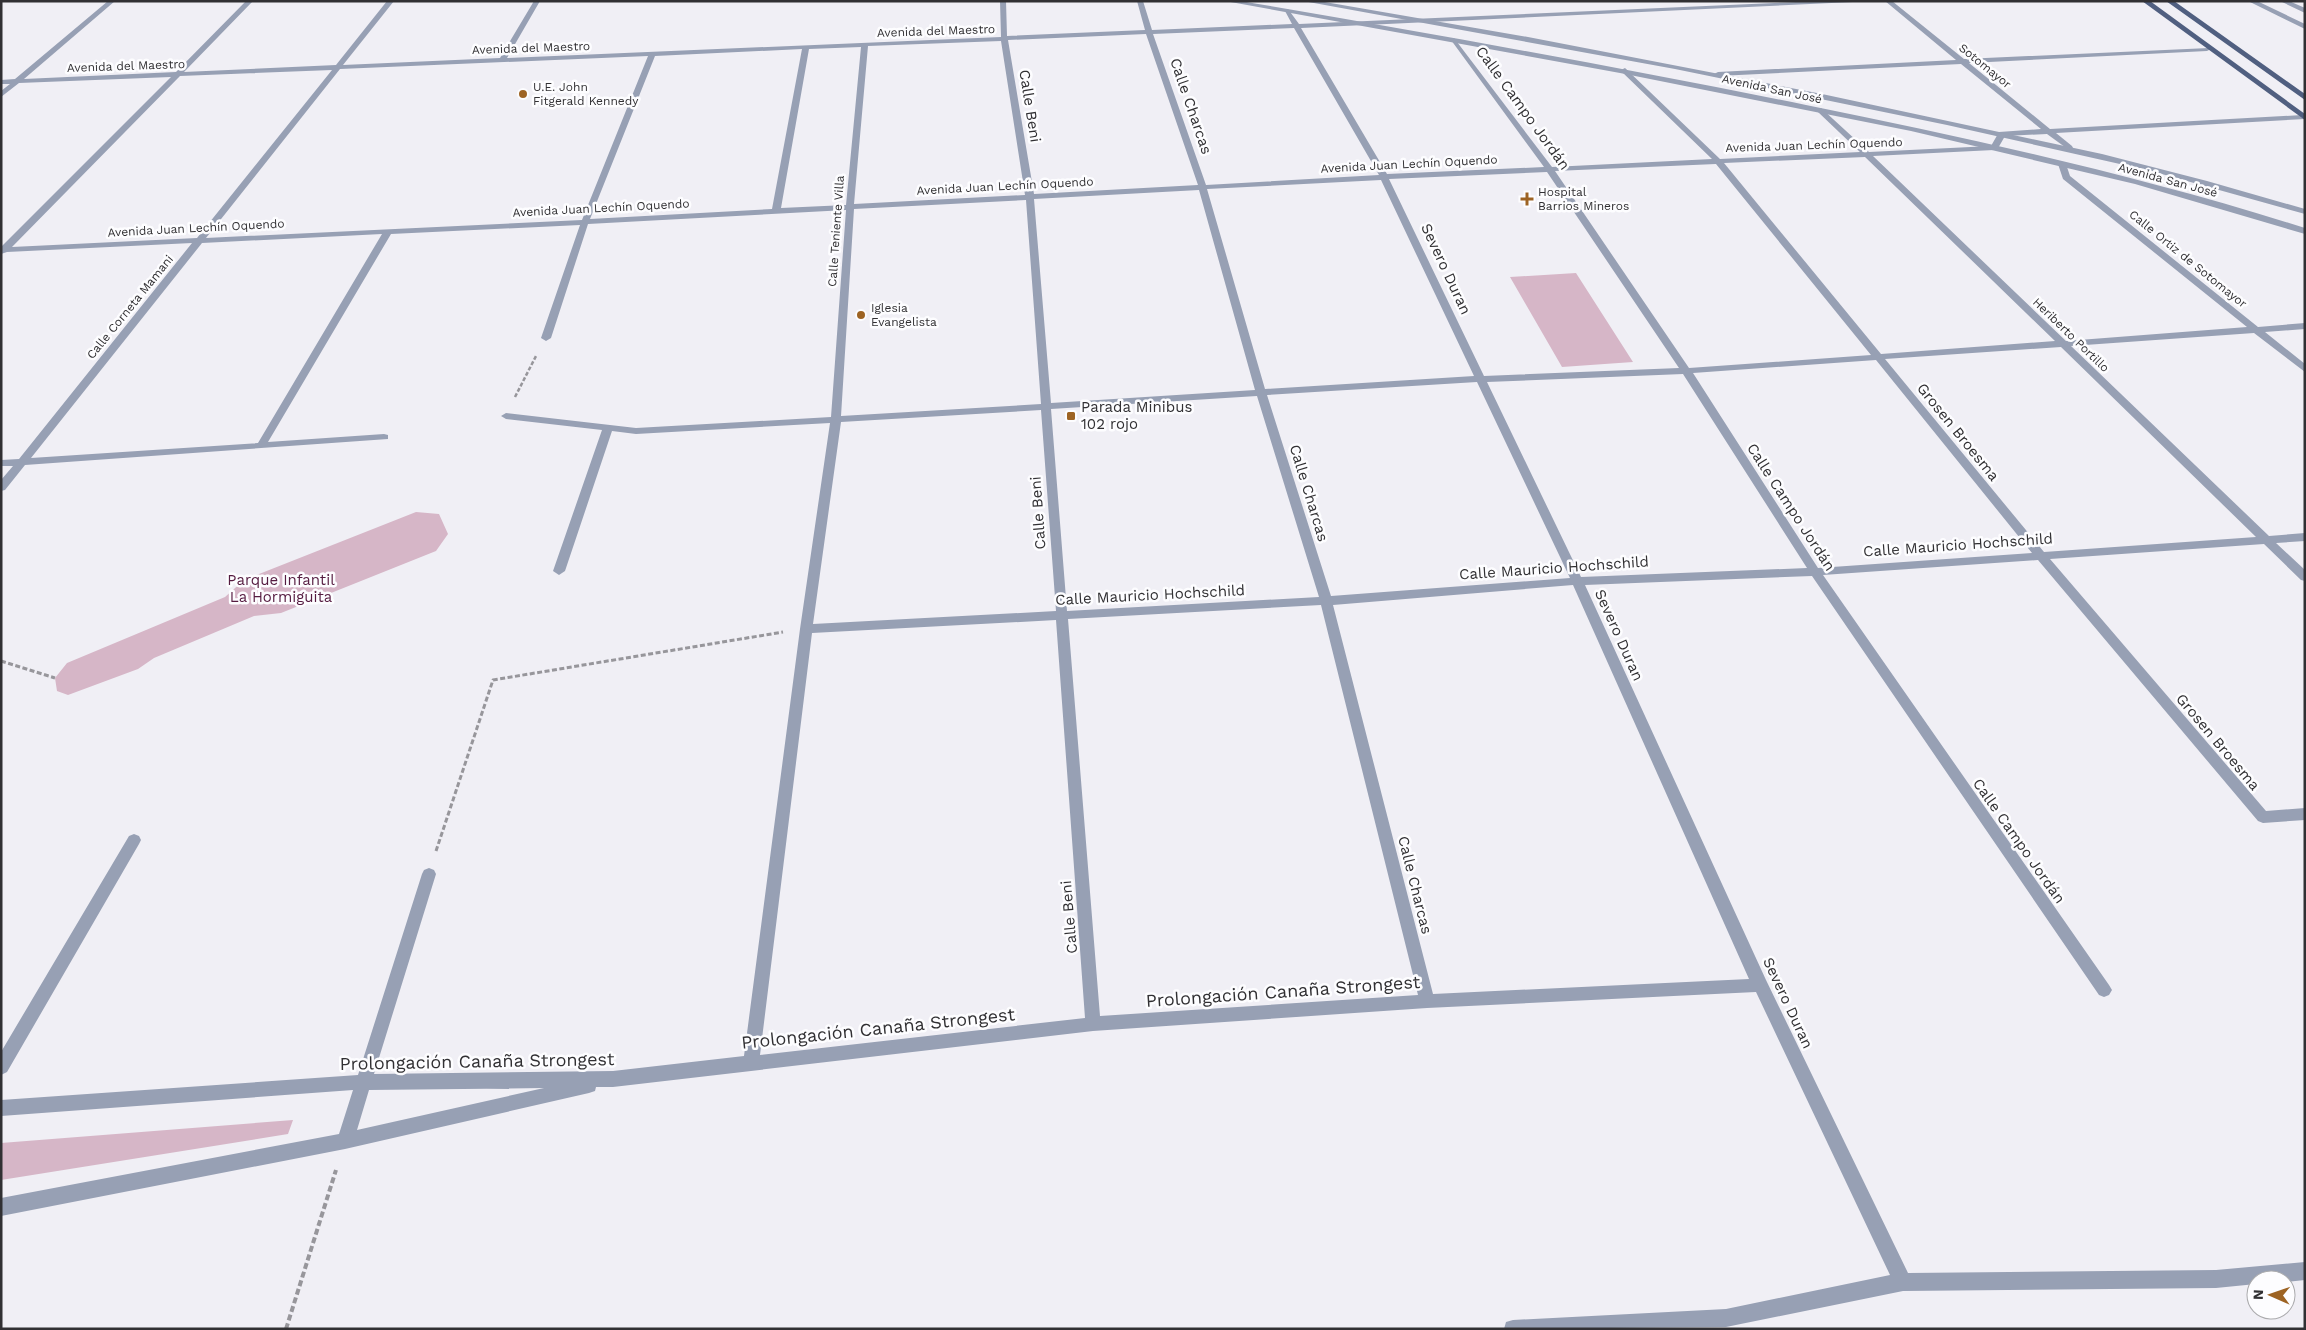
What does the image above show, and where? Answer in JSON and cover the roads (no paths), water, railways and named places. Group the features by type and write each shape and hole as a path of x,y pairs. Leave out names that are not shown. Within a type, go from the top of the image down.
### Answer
{"main road":[{"path":"2145,1 2207,49 2304,117"},
{"path":"2169,1 2305,98"}],"street":[{"path":"1,95 112,1"},
{"path":"2,251 250,1"},
{"name":"Calle Corneta Mamani","path":"1,488 391,1"},
{"path":"502,61 537,1"},
{"name":"Calle Beni","path":"1003,1 1004,39 1030,198 1060,616 1093,1024"},
{"name":"Calle Charcas","path":"1140,1 1148,33 1203,188 1260,393 1326,602 1427,1001"},
{"name":"Avenida San José","path":"1228,1 1361,22 1625,70 1821,110 1994,148 2167,190 2305,231"},
{"name":"Avenida San José","path":"1306,1 1718,74 2069,148 2195,180 2305,212"},
{"name":"Avenida del Maestro","path":"1,82 1871,1"},
{"name":"Sotomayor","path":"1888,1 2069,148"},
{"path":"2251,1 2305,27"},
{"path":"2283,1 2305,12"},
{"name":"Severo Duran","path":"1288,11 1384,177 1576,581 1760,985 1903,1282"},
{"name":"Calle Campo Jordán","path":"1454,40 1550,170 1686,371 1814,572 2104,990"},
{"name":"Calle Teniente Villa","path":"751,1063 806,629 836,420 850,207 865,45"},
{"path":"776,211 806,47"},
{"path":"1718,74 2207,49"},
{"path":"546,338 585,222 652,54"},
{"name":"Grosen Broesma","path":"1625,70 1718,161 2040,555 2263,817 2305,814"},
{"name":"Heriberto Portillo","path":"1821,110 1866,156 2305,578"},
{"path":"1994,148 2002,134 2304,117"},
{"name":"Avenida Juan Lechín Oquendo","path":"2,251 585,222 1384,177 1866,156 1994,148"},
{"name":"Calle Ortiz de Sotomayor","path":"2062,164 2066,177 2305,369"},
{"path":"261,446 388,231"},
{"path":"506,416 646,431 1046,408 1480,379 1686,371 2060,342 2305,326"},
{"path":"559,571 608,428"},
{"path":"1,463 384,437"},
{"name":"Calle Mauricio Hochschild","path":"806,629 1326,602 1576,581 1814,572 2305,537"},
{"path":"1,1067 134,840"},
{"path":"345,1140 429,874"},
{"name":"Prolongación Canaña Strongest","path":"1,1108 362,1082 613,1079 1093,1024 1427,1001 1760,985"},
{"path":"1,1207 345,1140 613,1079"},
{"path":"1513,1329 1728,1323 1903,1282 2216,1279 2305,1270"}],"place":[{"name":"U.E. John Fitgerald Kennedy","path":"523,94"},
{"name":"Hospital Barrios Mineros","path":"1527,199"},
{"name":"Iglesia Evangelista","path":"861,315"},
{"name":"Parada Minibus 102 rojo","path":"1071,416"}],"park label":[{"name":"Parque Infantil La Hormiguita","path":"281,588"}]}
